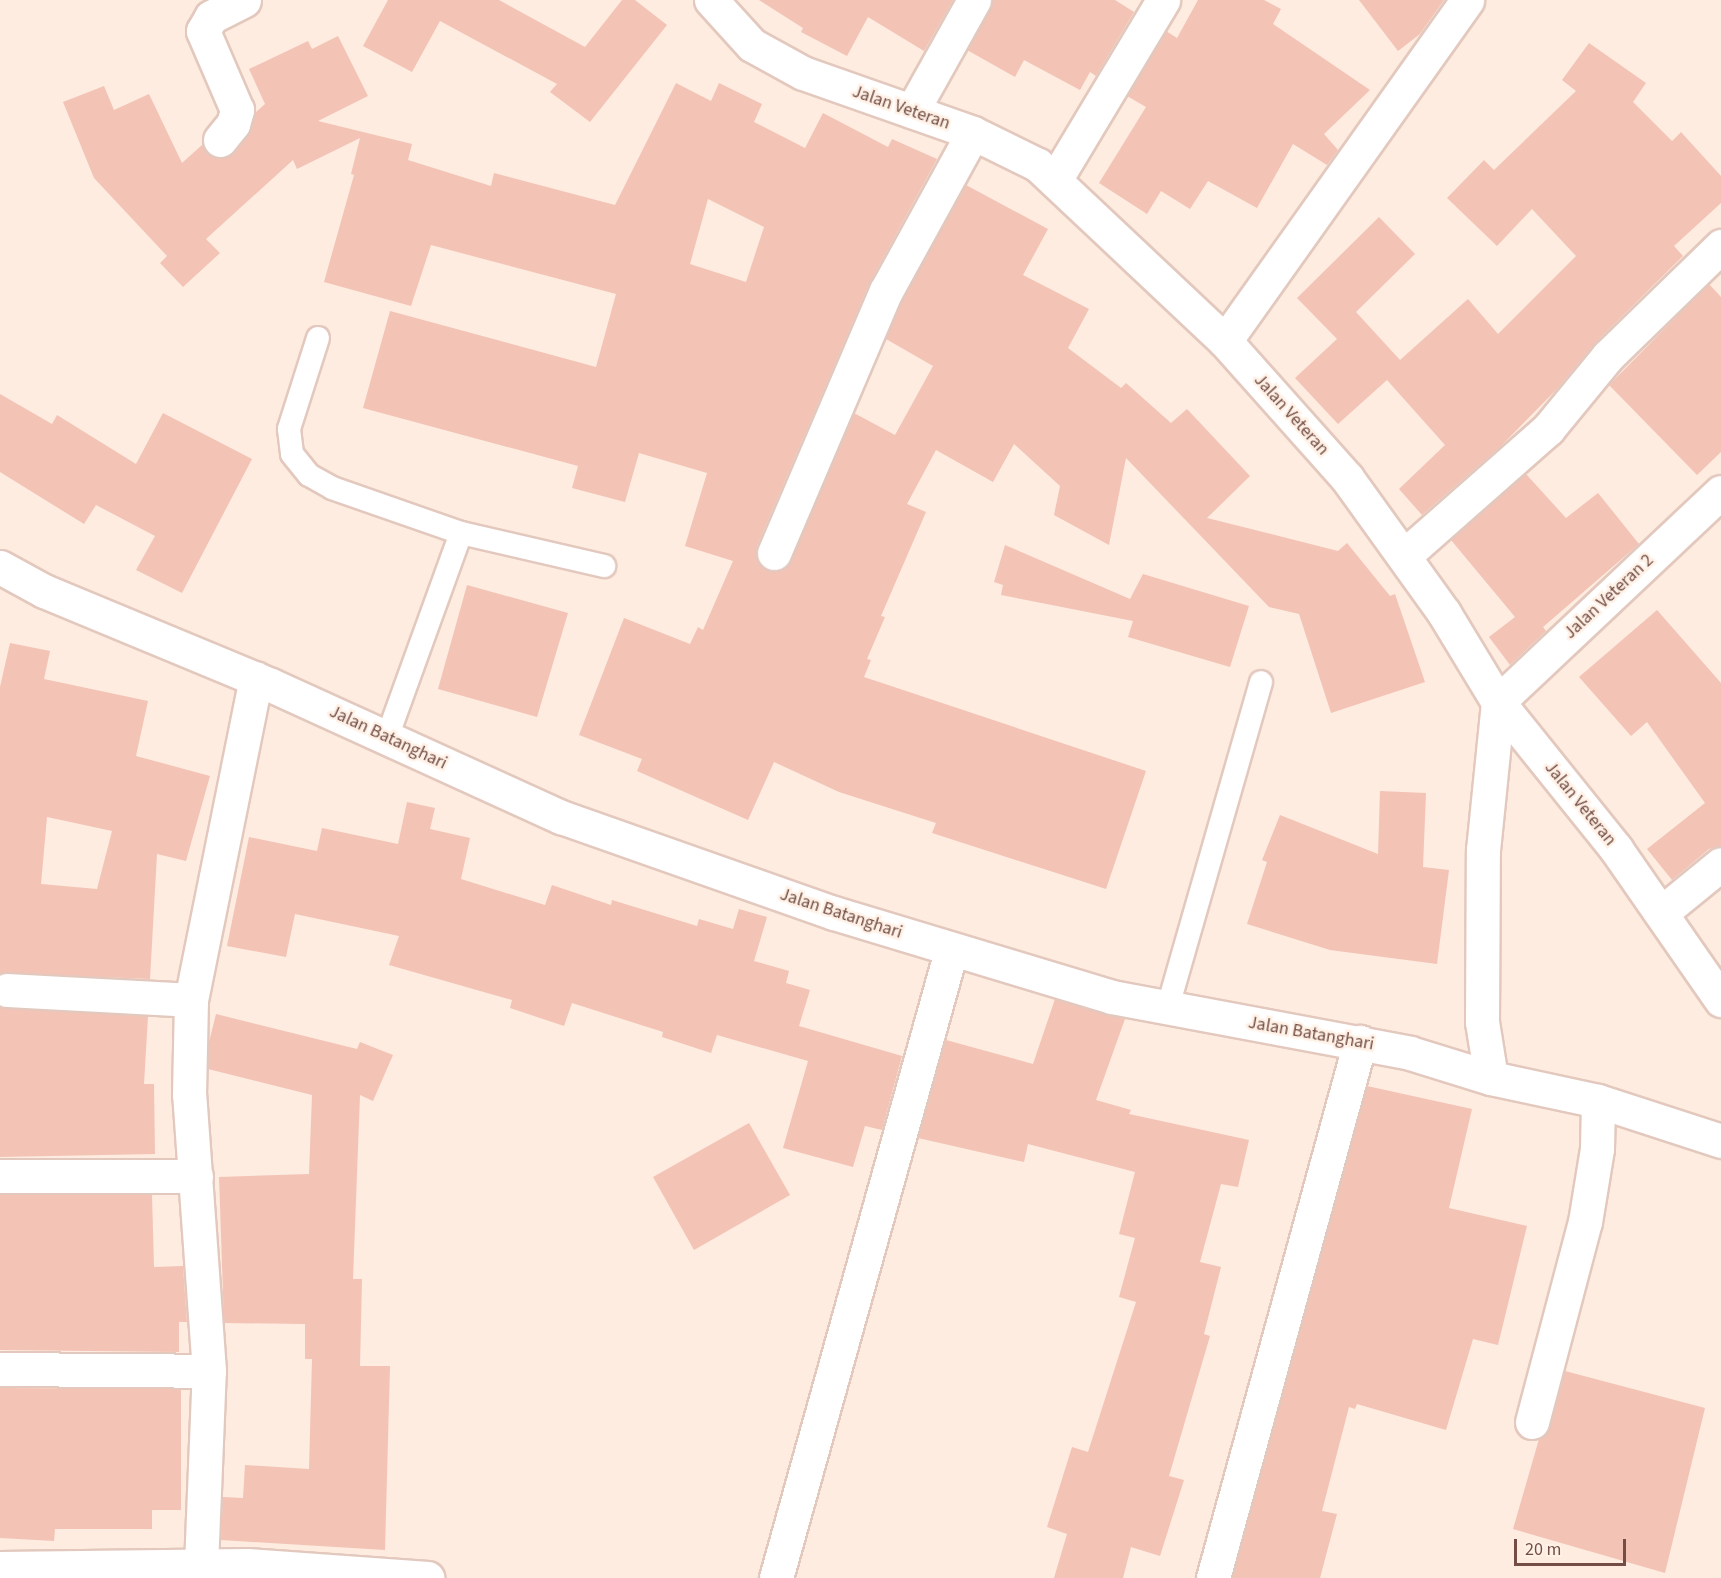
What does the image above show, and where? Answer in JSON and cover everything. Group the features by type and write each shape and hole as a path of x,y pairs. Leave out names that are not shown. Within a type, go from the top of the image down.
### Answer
{"street":[{"path":"220,140 233,124 237,110 204,30 211,17 244,0"},
{"name":"Jalan Veteran","path":"711,0 752,45 804,73 973,133 1038,165 1225,341 1347,478 1405,555 1498,702 1616,849 1721,1000"},
{"path":"912,111 974,0"},
{"path":"1055,180 1163,0"},
{"path":"1225,341 1467,0"},
{"path":"774,553 886,291 973,133"},
{"path":"1405,555 1548,429 1608,356 1721,246"},
{"name":"Jalan Veteran 2","path":"1498,702 1721,492"},
{"name":"Jalan Batanghari","path":"0,567 44,591 255,679 561,817 951,951 1167,1010 1360,1042 1491,1078 1598,1101 1721,1141"},
{"path":"201,1566 209,1371 189,1095 191,1000 255,679"},
{"path":"1491,1078 1482,1022 1483,850 1498,702"},
{"path":"1661,913 1721,864"},
{"path":"776,1578 951,951"},
{"path":"7,990 191,1000"},
{"path":"1213,1578 1360,1042"},
{"path":"1532,1422 1585,1222 1597,1149 1598,1101"},
{"path":"0,1176 196,1176"},
{"path":"0,1369 209,1371"},
{"path":"0,1568 247,1565 428,1578"}],"lane":[{"path":"318,338 289,429 292,454 309,475 332,488 461,534 604,566"},
{"path":"387,737 461,534"},
{"path":"1167,1010 1261,682"}],"building":[{"path":"388,0 499,0 585,47 622,0 635,0 667,25 590,122 550,92 557,84 440,21 412,72 363,46"},
{"path":"759,0 953,0 924,51 868,17 847,56 801,32 803,28"},
{"path":"993,0 1115,0 1134,12 1096,76 1090,72 1080,90 1024,60 1015,77 967,50"},
{"path":"1198,0 1264,0 1281,9 1273,24 1370,90 1324,134 1338,150 1327,165 1293,144 1257,208 1208,181 1190,209 1161,191 1147,214 1099,183 1146,107 1127,96 1166,31 1177,38"},
{"path":"1359,0 1444,0 1420,34 1398,51"},
{"path":"338,36 368,96 318,121 412,144 408,160 491,186 494,173 615,205 676,83 711,101 719,83 762,104 754,122 805,148 823,113 888,147 892,139 937,159 869,284 757,546 756,556 766,570 777,571 791,560 854,413 895,435 933,366 886,339 903,299 966,185 1048,229 1023,275 1089,309 1068,348 1121,388 1126,383 1171,423 1187,409 1250,476 1207,518 1338,551 1347,543 1390,596 1395,594 1425,682 1331,713 1299,614 1269,607 1126,458 1109,545 1054,515 1060,486 1014,444 993,482 936,450 907,504 926,512 881,616 885,617 867,659 871,660 864,677 1146,771 1106,889 932,833 936,823 839,792 774,762 748,820 637,771 642,759 579,735 624,618 690,644 698,627 703,630 733,561 685,546 707,473 639,453 625,502 572,488 578,466 363,408 390,311 596,367 616,294 431,245 411,306 324,282 354,175 351,174 360,138 297,169 293,160 206,239 220,253 183,287 160,263 167,256 94,178 63,102 104,86 114,110 149,94 182,163 202,145 209,155 226,158 248,136 255,113 265,104 249,69 308,41 312,49","holes":["708,199 764,227 746,282 690,264"]},
{"path":"1589,43 1646,83 1633,102 1672,141 1681,132 1721,176 1721,203 1674,246 1683,256 1595,343 1557,389 1501,446 1422,515 1399,489 1445,445 1387,380 1338,424 1295,378 1337,339 1297,298 1379,217 1415,254 1356,312 1400,360 1468,299 1498,334 1576,256 1532,209 1497,246 1447,198 1484,160 1494,170 1576,91 1562,80"},
{"path":"1709,284 1721,297 1721,452 1697,475 1609,385"},
{"path":"0,394 52,424 57,415 136,464 163,413 252,459 182,593 136,570 155,536 96,505 84,524 0,472"},
{"path":"1526,474 1566,518 1598,493 1639,544 1543,627 1546,631 1510,665 1489,637 1515,617 1451,540"},
{"path":"1005,545 1130,599 1143,574 1249,606 1230,667 1128,637 1133,621 1001,595 1003,585 994,582"},
{"path":"467,585 568,613 537,717 438,689"},
{"path":"1657,610 1721,683 1721,846 1709,849 1672,880 1647,849 1705,803 1647,722 1631,736 1579,677"},
{"path":"10,643 50,651 44,679 148,701 136,756 210,776 186,861 157,854 150,979 0,973 0,687","holes":["47,817 112,831 97,889 41,884"]},
{"path":"1380,791 1426,793 1423,867 1449,870 1437,964 1330,950 1247,924 1267,862 1262,860 1280,815 1378,854"},
{"path":"407,802 435,808 430,829 470,838 461,879 545,905 552,885 611,905 612,900 697,926 699,919 733,929 739,909 767,917 754,961 789,971 786,983 810,990 799,1026 902,1056 882,1130 865,1126 853,1167 783,1148 808,1061 717,1035 711,1053 662,1037 663,1032 572,1003 564,1026 510,1008 512,1000 389,965 399,936 295,914 286,957 227,946 249,837 317,851 322,828 398,844"},
{"path":"1055,999 1125,1019 1096,1100 1131,1110 1129,1114 1249,1140 1238,1187 1221,1184 1200,1262 1221,1267 1204,1334 1210,1336 1169,1476 1184,1480 1160,1556 1131,1547 1123,1578 1054,1578 1067,1534 1047,1527 1072,1447 1088,1452 1136,1302 1119,1297 1135,1238 1119,1234 1135,1172 1028,1144 1024,1162 918,1138 946,1040 1033,1064"},
{"path":"0,1007 148,1016 144,1084 154,1084 155,1154 0,1157"},
{"path":"216,1014 357,1049 360,1042 393,1055 373,1101 360,1095 353,1279 362,1279 360,1366 390,1366 385,1550 221,1540 223,1497 243,1498 245,1465 309,1469 312,1359 305,1359 305,1324 224,1323 219,1177 309,1174 312,1095 208,1069 209,1042"},
{"path":"1367,1086 1472,1109 1449,1208 1527,1226 1498,1345 1473,1339 1446,1430 1357,1404 1355,1409 1349,1407 1322,1511 1337,1514 1320,1578 1232,1578"},
{"path":"749,1123 790,1195 694,1250 653,1177"},
{"path":"0,1195 152,1195 154,1267 183,1266 187,1322 179,1322 179,1352 0,1350"},
{"path":"1565,1371 1705,1408 1665,1573 1513,1529 1539,1439 1550,1427"},
{"path":"0,1388 181,1389 181,1510 152,1510 152,1529 55,1529 54,1541 0,1538"}]}
